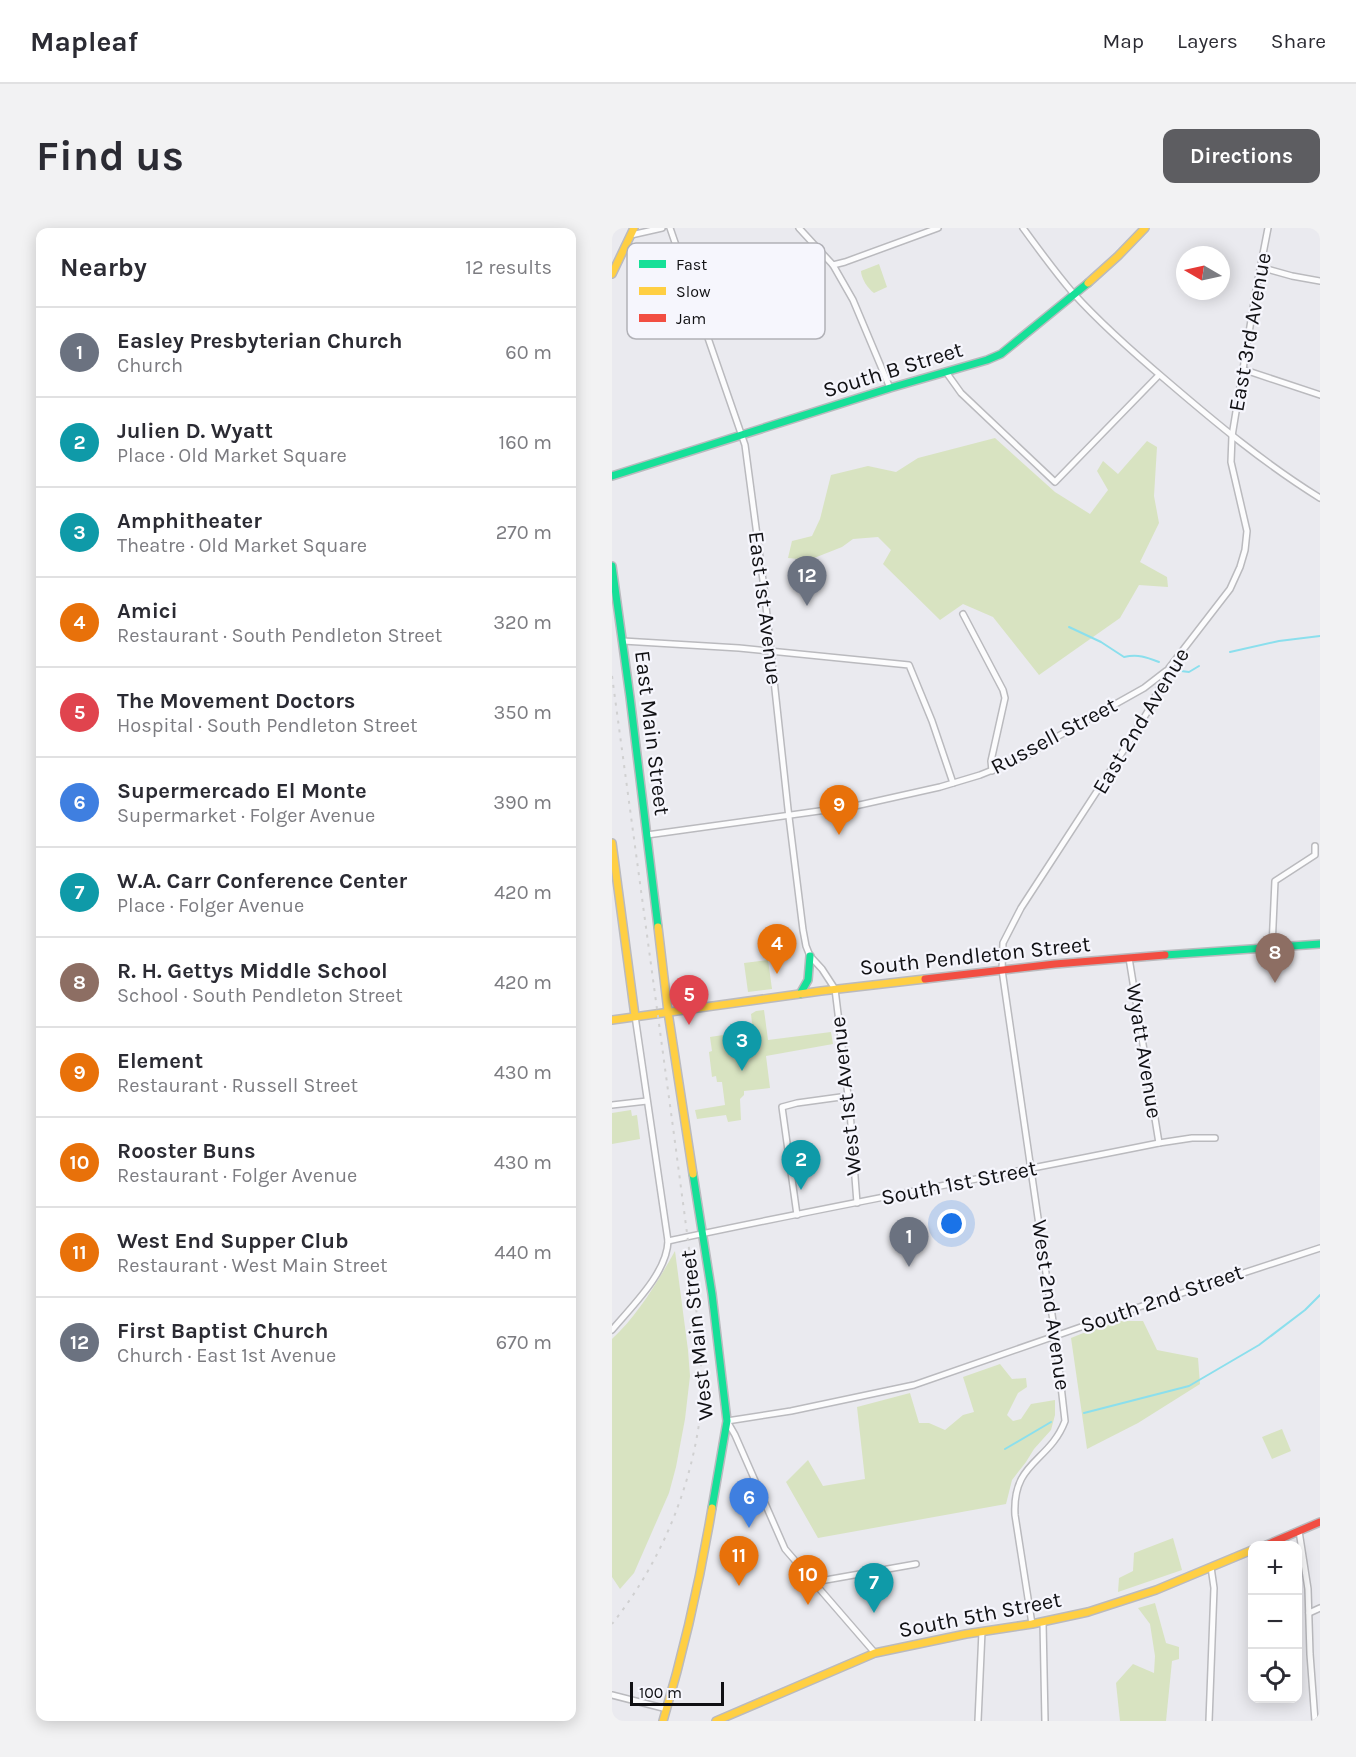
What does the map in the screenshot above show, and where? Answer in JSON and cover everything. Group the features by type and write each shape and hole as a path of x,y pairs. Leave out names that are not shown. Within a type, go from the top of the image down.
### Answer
{"main road":[{"name":"South B Street","path":"612,476 1001,354 1075,295 1145,228"},
{"path":"612,274 632,232"},
{"name":"East Main Street","path":"612,566 668,1012"},
{"path":"612,843 635,1016"},
{"name":"South Pendleton Street","path":"612,1020 835,989 1002,970 1320,944"},
{"path":"800,994 808,980 810,956"},
{"name":"West Main Street","path":"663,1721 677,1674 706,1546 727,1421 712,1294 668,1012"},
{"path":"1274,1541 1320,1522"},
{"name":"South 5th Street","path":"716,1721 875,1653 1088,1612 1156,1590 1248,1552"}],"street":[{"path":"632,232 662,228"},
{"name":"East 1st Avenue","path":"670,228 675,243"},
{"path":"799,228 813,243"},
{"path":"833,265 938,228"},
{"path":"1023,228 1075,295 1122,342 1232,436 1288,478 1320,498"},
{"name":"East 3rd Avenue","path":"1232,436 1268,228"},
{"path":"825,256 833,265 853,300 890,388"},
{"path":"1260,267 1320,281"},
{"name":"East 1st Avenue","path":"709,339 745,445 806,946 810,956 835,989"},
{"path":"1242,369 1320,395"},
{"path":"946,372 961,393 1055,482 1160,375"},
{"name":"East 2nd Avenue","path":"1002,970 1003,944 1021,908 1129,742 1148,711 1169,668 1230,589 1240,567 1247,531 1230,462 1232,436"},
{"path":"963,614 1005,698 991,761 992,771"},
{"path":"622,641 739,648 909,665 932,721 953,783"},
{"name":"Russell Street","path":"647,835 855,806 953,783 992,771 1025,757 1046,742 1144,688 1169,668"},
{"path":"1272,947 1275,881 1315,855 1315,846"},
{"name":"Wyatt Avenue","path":"1129,958 1159,1143"},
{"name":"West 2nd Avenue","path":"1002,970 1055,1336 1065,1421 1053,1443 1022,1475 1014,1499 1032,1624"},
{"name":"West 1st Avenue","path":"835,989 848,1096 857,1203"},
{"path":"612,1330 647,1289 664,1262 668,1250 635,1016"},
{"path":"797,1215 783,1107 848,1096"},
{"path":"612,1106 647,1101"},
{"name":"South 1st Street","path":"668,1241 1159,1143 1192,1138 1215,1138"},
{"name":"South 2nd Street","path":"727,1421 790,1411 914,1385 1231,1276 1320,1248"},
{"path":"727,1421 786,1550 875,1653"},
{"path":"1299,1531 1307,1573 1315,1721"},
{"path":"814,1584 916,1564"},
{"path":"1209,1721 1214,1588 1211,1567"},
{"path":"1309,1613 1320,1608"},
{"path":"1043,1622 1045,1721"},
{"path":"978,1721 982,1631"},
{"path":"1313,1695 1320,1692"},
{"path":"612,1695 667,1709"}],"green space":[{"path":"879,264 887,287 874,293 865,283 861,271"},
{"path":"995,438 1055,492 1090,514 1108,490 1097,471 1103,461 1118,474 1147,441 1157,447 1154,496 1159,523 1140,562 1167,577 1168,587 1139,585 1120,618 1039,675 993,617 963,604 940,620 883,564 891,550 878,537 853,539 842,547 809,560 788,558 792,541 812,536 820,519 831,475 868,466 896,472 918,458"},
{"path":"768,960 772,989 748,992 744,963"},
{"path":"764,1010 768,1040 831,1032 833,1044 766,1056 770,1088 744,1091 740,1099 741,1120 728,1122 726,1115 697,1119 695,1110 725,1105 722,1082 717,1082 716,1076 712,1077 710,1037 723,1035 724,1040 732,1039 733,1045 754,1042 751,1014"},
{"path":"631,1110 632,1116 637,1115 640,1139 612,1144 612,1113"},
{"path":"675,1251 690,1376 685,1419 669,1493 634,1573 620,1589 612,1577 612,1339 639,1309"},
{"path":"1113,1321 1143,1321 1157,1350 1198,1358 1200,1384 1138,1423 1087,1449 1071,1338"},
{"path":"1000,1364 1012,1379 1026,1378 1027,1387 1018,1393 1007,1415 1013,1421 1021,1419 1031,1404 1055,1400 1055,1415 1051,1430 1012,1480 1006,1504 818,1538 786,1482 808,1460 823,1486 865,1479 857,1407 910,1393 919,1423 929,1423 945,1430 963,1415 974,1412 963,1377"},
{"path":"1282,1429 1291,1451 1272,1459 1262,1437"},
{"path":"1173,1538 1182,1570 1118,1592 1119,1578 1133,1571 1134,1553"},
{"path":"1155,1603 1166,1643 1179,1647 1179,1659 1172,1661 1166,1721 1120,1721 1116,1683 1133,1664 1154,1673 1155,1656 1150,1624 1138,1608"}],"waterway":[{"path":"1069,627 1101,642 1124,657 1142,656 1159,662"},
{"path":"1230,652 1279,641 1320,636"},
{"path":"1181,671 1189,672 1199,666"},
{"path":"1084,1413 1189,1386 1259,1345 1305,1310 1320,1295"},
{"path":"1005,1449 1051,1422"}],"railway":[{"path":"612,676 689,1245 699,1336 701,1380 699,1424 679,1504 657,1554 612,1624"}],"traffic: fast":[{"path":"612,476 890,388 987,360 1001,354 1088,283"},
{"path":"612,566 658,927"},
{"path":"1165,955 1320,944"},
{"path":"800,994 808,980 810,956"},
{"path":"693,1174 712,1294 727,1421 712,1508"}],"traffic: slow":[{"path":"612,274 634,228"},
{"path":"1088,283 1145,228"},
{"path":"612,843 635,1016"},
{"path":"658,927 668,1012 693,1174"},
{"path":"612,1020 925,979"},
{"path":"663,1721 691,1615 712,1508"},
{"path":"716,1721 875,1653 1088,1612 1156,1590 1248,1552"}],"traffic: jam":[{"path":"925,979 1055,964 1165,955"},
{"path":"1276,1541 1320,1522"}],"place":[{"name":"First Baptist Church","path":"807,606"},
{"name":"Element","path":"839,835"},
{"name":"Amici","path":"777,974"},
{"name":"R. H. Gettys Middle School","path":"1275,983"},
{"name":"The Movement Doctors","path":"689,1025"},
{"name":"Amphitheater","path":"742,1071"},
{"name":"Julien D. Wyatt","path":"801,1190"},
{"name":"Easley Presbyterian Church","path":"909,1267"},
{"name":"Supermercado El Monte","path":"749,1528"},
{"name":"West End Supper Club","path":"739,1586"},
{"name":"Rooster Buns","path":"808,1605"},
{"name":"W.A. Carr Conference Center","path":"874,1613"}]}
